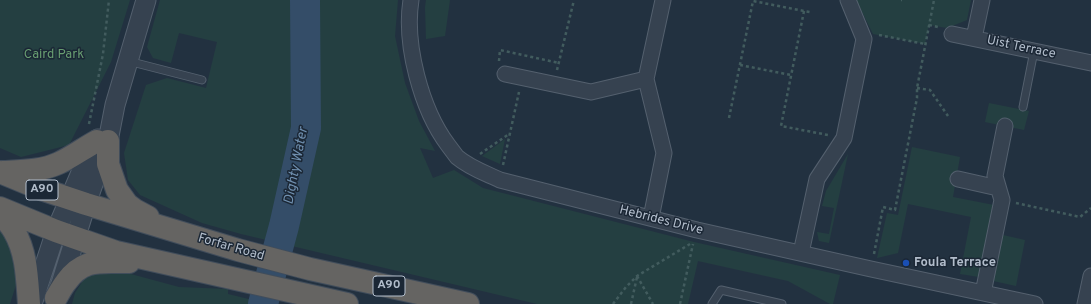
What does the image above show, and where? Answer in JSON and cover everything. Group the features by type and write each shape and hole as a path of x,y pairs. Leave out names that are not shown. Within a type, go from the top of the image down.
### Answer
{"highway":[{"path":"0,172 43,168 57,163 98,137 117,190 127,204 135,210 176,232"},
{"name":"Forfar Road","path":"0,172 78,202 238,250 310,269 468,304"},
{"name":"Forfar Road","path":"0,208 66,235 116,252 347,304"},
{"path":"0,213 14,230 24,255 30,304"},
{"path":"55,301 66,282 76,270 82,266 100,262 164,262"}],"street":[{"path":"30,304 66,235 98,137 115,105 146,0"},
{"name":"Hebrides Drive","path":"410,0 409,11 412,53 424,98 440,134 457,156 473,168 500,180 697,230 1035,304"},
{"path":"651,218 664,153 646,79 662,0"},
{"path":"801,253 817,179 844,138 864,39 848,0"},
{"path":"974,38 982,0"},
{"name":"Uist Terrace","path":"952,34 1091,63"},
{"path":"505,74 591,92 646,79"},
{"path":"983,293 1000,194 995,176 1005,126"},
{"path":"958,179 1000,194"},
{"path":"55,301 66,235"},
{"path":"1085,304 1091,276"}],"lane":[{"path":"1023,107 1034,51"},
{"path":"128,61 202,80"},
{"path":"712,304 721,290 782,304"}],"path":[{"path":"98,137 103,54 109,0"},
{"path":"554,84 574,0"},
{"path":"871,269 883,207 895,210 917,98 916,88 934,0"},
{"path":"729,118 753,1 810,12"},
{"path":"804,11 781,126 844,138"},
{"path":"864,39 873,34 925,44"},
{"path":"505,74 498,62 500,50 559,63"},
{"path":"740,65 791,76"},
{"path":"500,180 522,78"},
{"path":"916,88 930,90 948,116"},
{"path":"473,168 480,154 510,134"},
{"path":"1000,194 1080,217 1091,208"},
{"path":"613,304 637,276 694,242 680,304"},
{"path":"631,304 637,276"},
{"path":"637,276 653,304"}],"green space":[{"name":"Caird Park","path":"0,0 130,0 111,62 69,145 21,157 0,148"},
{"path":"160,0 398,0 395,36 405,83 419,121 435,151 420,148 433,178 454,170 483,188 694,242 840,275 833,304 830,304 788,281 698,261 688,304 537,304 241,234 202,223 140,195 128,180 124,153 146,85 167,78 206,88 217,42 179,33 171,63 153,58 147,47"},
{"path":"426,0 450,0 445,36 426,39"},
{"path":"856,0 971,0 967,20 947,28 929,25 925,44 873,34"},
{"path":"989,103 1029,111 1024,130 985,122"},
{"path":"505,139 500,164 482,156"},
{"path":"912,147 960,157 953,197 994,205 979,277 960,274 971,217 908,204 898,253 877,258 887,213 898,215"},
{"path":"848,154 829,243 819,241 817,232 829,234 834,208 822,206 826,191"},
{"path":"0,229 16,250 20,272 10,304 0,304"},
{"path":"1003,235 1025,240 1016,286 993,281"},
{"path":"99,270 116,270 179,287 228,289 228,294 269,304 72,304 75,293 84,279"}],"waterway":[{"name":"Dighty Water","path":"263,304 284,226 306,128 305,0"}],"place":[{"name":"Foula Terrace","path":"906,263"}]}
